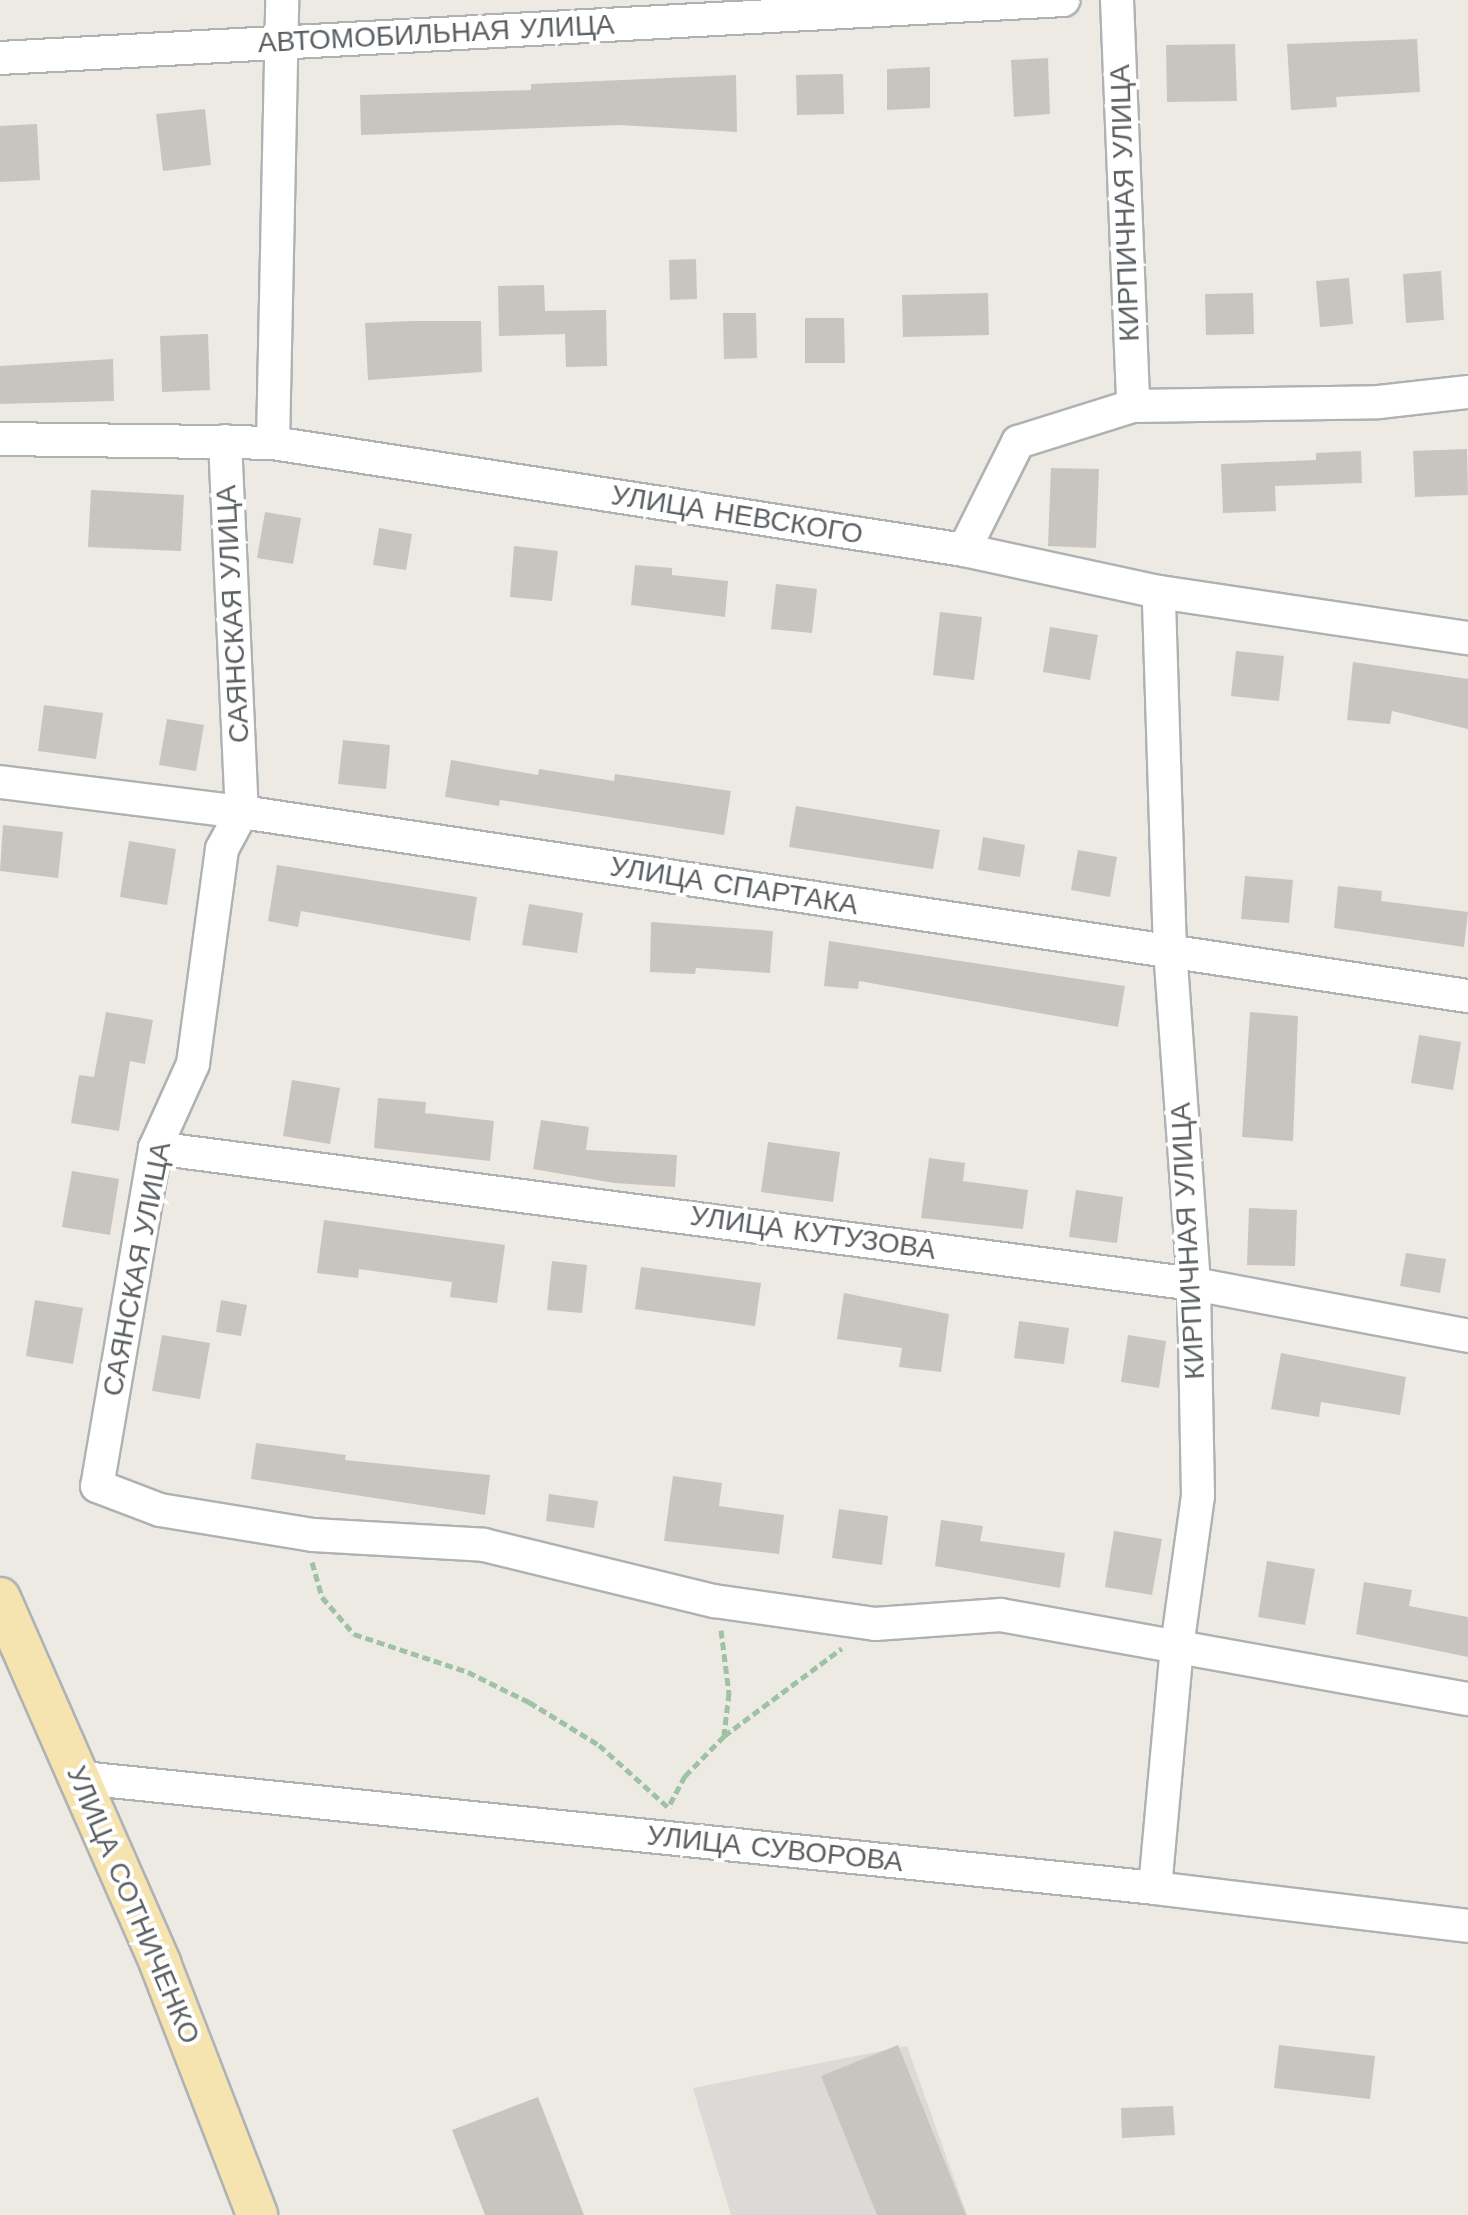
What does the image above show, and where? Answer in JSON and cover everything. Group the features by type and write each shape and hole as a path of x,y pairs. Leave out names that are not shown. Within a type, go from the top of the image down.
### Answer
{"main road":[{"name":"УЛИЦА СОТНИЧЕНКО","path":"0,1598 82,1778 257,2215"}],"street":[{"path":"273,443 282,0"},
{"name":"АВТОМОБИЛЬНАЯ УЛИЦА","path":"0,58 1063,0"},
{"name":"КИРПИЧНАЯ УЛИЦА","path":"1117,0 1133,406"},
{"path":"964,550 1018,442 1133,406 1379,402 1468,392"},
{"name":"УЛИЦА НЕВСКОГО","path":"0,439 273,443 964,550 1159,592 1468,638"},
{"name":"САЯНСКАЯ УЛИЦА","path":"225,441 242,812 222,849 193,1064 155,1148 97,1486 160,1510 313,1535"},
{"name":"КИРПИЧНАЯ УЛИЦА","path":"1155,1888 1177,1647 1198,1496 1194,1284 1170,952 1159,592"},
{"name":"УЛИЦА СПАРТАКА","path":"0,782 242,812 1468,996"},
{"name":"УЛИЦА КУТУЗОВА","path":"155,1148 1194,1284 1468,1336"},
{"path":"313,1535 484,1545 714,1601 875,1624 1001,1615 1468,1699"},
{"name":"УЛИЦА СУВОРОВА","path":"82,1778 1155,1888 1468,1926"}],"path":[{"path":"313,1535 312,1562 322,1597 354,1634 468,1672 529,1702 599,1745 670,1804"},
{"path":"714,1601 727,1655 724,1736"},
{"path":"670,1838 670,1804 685,1776 724,1736 875,1624"}],"shaded area":[{"path":"907,2046 967,2215 731,2215 693,2088"}],"building":[{"path":"1417,39 1420,92 1336,97 1337,107 1291,110 1287,44"},
{"path":"1235,44 1237,101 1167,102 1166,45"},
{"path":"1048,58 1050,114 1014,117 1011,60"},
{"path":"930,67 930,108 887,110 887,69"},
{"path":"843,74 844,114 797,115 796,75"},
{"path":"736,75 737,132 620,125 361,135 360,95 531,90 531,84"},
{"path":"205,109 211,165 163,171 156,114"},
{"path":"37,124 40,180 0,182 0,126"},
{"path":"696,259 697,299 670,300 669,260"},
{"path":"1441,271 1444,320 1406,323 1403,274"},
{"path":"1349,278 1353,324 1320,327 1316,281"},
{"path":"544,285 545,311 606,310 607,366 566,367 565,334 499,336 498,286"},
{"path":"988,293 989,335 903,337 902,295"},
{"path":"1253,293 1254,334 1206,335 1205,294"},
{"path":"723,313 756,313 757,358 724,359"},
{"path":"805,318 844,318 845,363 805,363"},
{"path":"481,321 482,372 368,380 365,323"},
{"path":"208,334 210,390 162,392 160,336"},
{"path":"113,359 114,401 0,404 0,366"},
{"path":"1467,449 1468,495 1415,497 1413,451"},
{"path":"1361,451 1362,483 1275,486 1276,511 1223,513 1221,464 1316,460 1316,453"},
{"path":"1051,468 1099,469 1096,548 1048,546"},
{"path":"91,490 184,495 181,551 88,547"},
{"path":"265,512 301,518 293,564 257,558"},
{"path":"379,528 412,534 406,570 373,565"},
{"path":"514,546 558,551 552,601 510,597"},
{"path":"635,565 672,568 672,575 728,581 725,617 631,605"},
{"path":"776,584 817,589 812,633 771,629"},
{"path":"940,612 982,617 974,680 933,675"},
{"path":"1050,627 1098,635 1090,680 1043,672"},
{"path":"1236,651 1284,656 1279,701 1231,696"},
{"path":"1353,662 1468,679 1468,729 1392,711 1390,724 1347,720"},
{"path":"44,705 103,713 96,759 38,751"},
{"path":"167,719 204,725 196,771 159,765"},
{"path":"343,740 390,745 386,789 338,784"},
{"path":"451,760 538,775 539,769 614,781 615,774 731,791 724,835 500,800 499,806 445,797"},
{"path":"796,806 940,830 933,869 789,847"},
{"path":"3,825 63,832 58,878 0,871"},
{"path":"983,837 1025,845 1020,877 978,870"},
{"path":"129,841 176,849 167,905 120,897"},
{"path":"1078,850 1117,857 1110,897 1071,890"},
{"path":"277,865 477,897 470,941 301,911 298,927 268,921"},
{"path":"1245,876 1293,880 1289,923 1241,919"},
{"path":"1338,886 1382,891 1381,901 1468,912 1464,947 1334,928"},
{"path":"529,904 583,913 577,953 522,945"},
{"path":"651,922 773,931 770,973 696,968 695,974 650,972"},
{"path":"829,941 1125,986 1118,1027 859,981 858,989 824,986"},
{"path":"106,1012 153,1020 145,1064 130,1061 119,1131 71,1123 79,1075 94,1077"},
{"path":"1250,1012 1298,1016 1293,1141 1242,1137"},
{"path":"1419,1035 1461,1042 1453,1090 1411,1083"},
{"path":"292,1080 340,1088 330,1144 283,1136"},
{"path":"378,1098 426,1102 425,1113 494,1121 490,1161 374,1148"},
{"path":"541,1120 589,1127 586,1150 677,1155 675,1187 614,1183 533,1169"},
{"path":"768,1142 840,1152 833,1202 761,1192"},
{"path":"929,1158 965,1163 963,1181 1028,1190 1023,1229 921,1218"},
{"path":"72,1171 119,1179 110,1235 62,1227"},
{"path":"1076,1190 1123,1197 1117,1243 1069,1237"},
{"path":"1249,1208 1297,1210 1295,1266 1247,1265"},
{"path":"324,1220 505,1245 497,1303 450,1297 452,1282 359,1269 358,1278 317,1273"},
{"path":"1406,1253 1446,1259 1440,1293 1400,1286"},
{"path":"552,1261 587,1265 582,1313 547,1310"},
{"path":"641,1267 761,1283 755,1326 635,1309"},
{"path":"844,1293 949,1314 941,1372 899,1367 902,1348 837,1339"},
{"path":"35,1300 83,1308 73,1364 26,1356"},
{"path":"221,1300 247,1305 241,1336 216,1332"},
{"path":"1019,1321 1069,1328 1064,1364 1014,1358"},
{"path":"162,1335 210,1343 200,1399 152,1391"},
{"path":"1128,1335 1166,1341 1159,1388 1121,1382"},
{"path":"1281,1353 1406,1377 1400,1415 1321,1402 1319,1417 1271,1409"},
{"path":"256,1443 346,1455 345,1460 490,1475 485,1515 251,1479"},
{"path":"673,1476 722,1483 719,1506 784,1515 779,1554 664,1541"},
{"path":"549,1494 598,1501 594,1528 546,1521"},
{"path":"839,1509 888,1516 882,1565 832,1558"},
{"path":"941,1520 983,1526 980,1541 1065,1553 1060,1588 935,1566"},
{"path":"1114,1531 1162,1539 1152,1595 1105,1587"},
{"path":"1267,1561 1315,1569 1305,1625 1258,1617"},
{"path":"1364,1582 1412,1590 1409,1606 1468,1617 1468,1657 1356,1634"},
{"path":"898,2045 966,2215 877,2215 821,2076"},
{"path":"1279,2045 1375,2056 1370,2099 1274,2088"},
{"path":"538,2097 584,2215 485,2215 452,2130"},
{"path":"1173,2106 1175,2135 1122,2138 1121,2108"}]}
